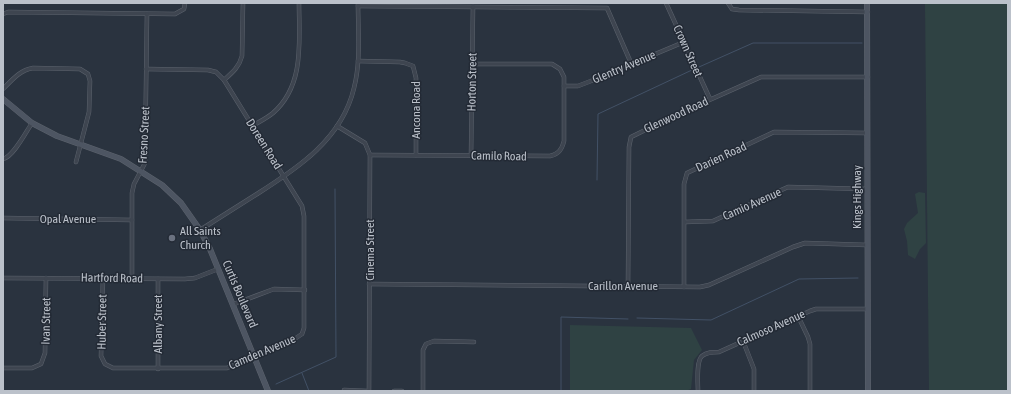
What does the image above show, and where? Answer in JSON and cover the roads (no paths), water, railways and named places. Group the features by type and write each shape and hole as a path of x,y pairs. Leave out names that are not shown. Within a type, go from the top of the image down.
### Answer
{"street":[{"path":"3,14 8,12 175,14 184,9 185,3"},
{"path":"224,80 236,70 240,64 242,56 243,3"},
{"path":"252,126 273,113 285,100 292,86 297,71 299,56 299,3"},
{"name":"Crown Street","path":"666,3 710,99"},
{"path":"728,3 732,9 739,10 868,12"},
{"name":"Kings Highway","path":"868,3 868,391"},
{"path":"200,230 284,177 303,163 324,144 337,126 347,108 354,88 358,61 358,4 607,8 631,63"},
{"name":"Horton Street","path":"471,156 473,7"},
{"name":"Fresno Street","path":"132,278 132,193 134,184 145,163 147,14"},
{"name":"Glentry Avenue","path":"564,86 578,86 684,42"},
{"name":"Ancona Road","path":"358,61 400,62 413,66 416,78 416,155"},
{"path":"472,64 552,64 560,69 564,77 564,86"},
{"path":"3,89 18,74 26,69 80,70 88,74 90,82 89,112 76,162"},
{"name":"Doreen Road","path":"146,69 208,70 216,72 224,80 302,206 304,216 305,290"},
{"name":"Glenwood Road","path":"628,286 629,147 631,137 710,99 761,77 868,77"},
{"name":"Camilo Road","path":"370,155 550,156 557,154 562,148 564,141 564,86"},
{"name":"Curtis Boulevard","path":"3,100 32,123 81,145 121,159 162,185 181,203 200,230 234,304 268,391"},
{"path":"3,159 6,159 13,151 32,123"},
{"path":"337,126 365,143 370,155"},
{"name":"Darien Road","path":"684,287 684,184 687,173 774,132 867,133"},
{"name":"Cinema Street","path":"368,391 370,155"},
{"name":"Camio Avenue","path":"685,222 713,221 788,187 867,189"},
{"name":"Opal Avenue","path":"3,218 132,220"},
{"name":"Carillon Avenue","path":"369,284 700,287 709,285 793,247 805,244 867,245"},
{"name":"Hartford Road","path":"3,278 195,278 218,269"},
{"name":"Ivan Street","path":"3,368 32,368 41,364 45,353 46,278"},
{"name":"Huber Street","path":"103,278 101,356 105,364"},
{"name":"Albany Street","path":"158,279 158,369"},
{"path":"234,304 274,289 305,290"},
{"name":"Camden Avenue","path":"105,364 113,368 227,368 293,340 302,334 304,328 305,290"},
{"name":"Calmoso Avenue","path":"698,391 698,362 701,356 719,352 816,309 867,309"},
{"path":"798,316 810,344 810,391"},
{"path":"423,391 423,350 426,344 434,341 474,342"},
{"path":"743,341 754,369 754,391"},
{"path":"344,390 368,391"},
{"path":"394,391 402,391"}],"waterway":[{"path":"699,67 753,43 862,43"},
{"path":"597,180 598,114 692,70"},
{"path":"276,384 336,357 335,189"},
{"path":"637,318 711,320 799,279 858,278"},
{"path":"561,391 561,317 628,319"},
{"path":"302,373 309,391"}],"place":[{"name":"All Saints Church","path":"172,238"}]}
